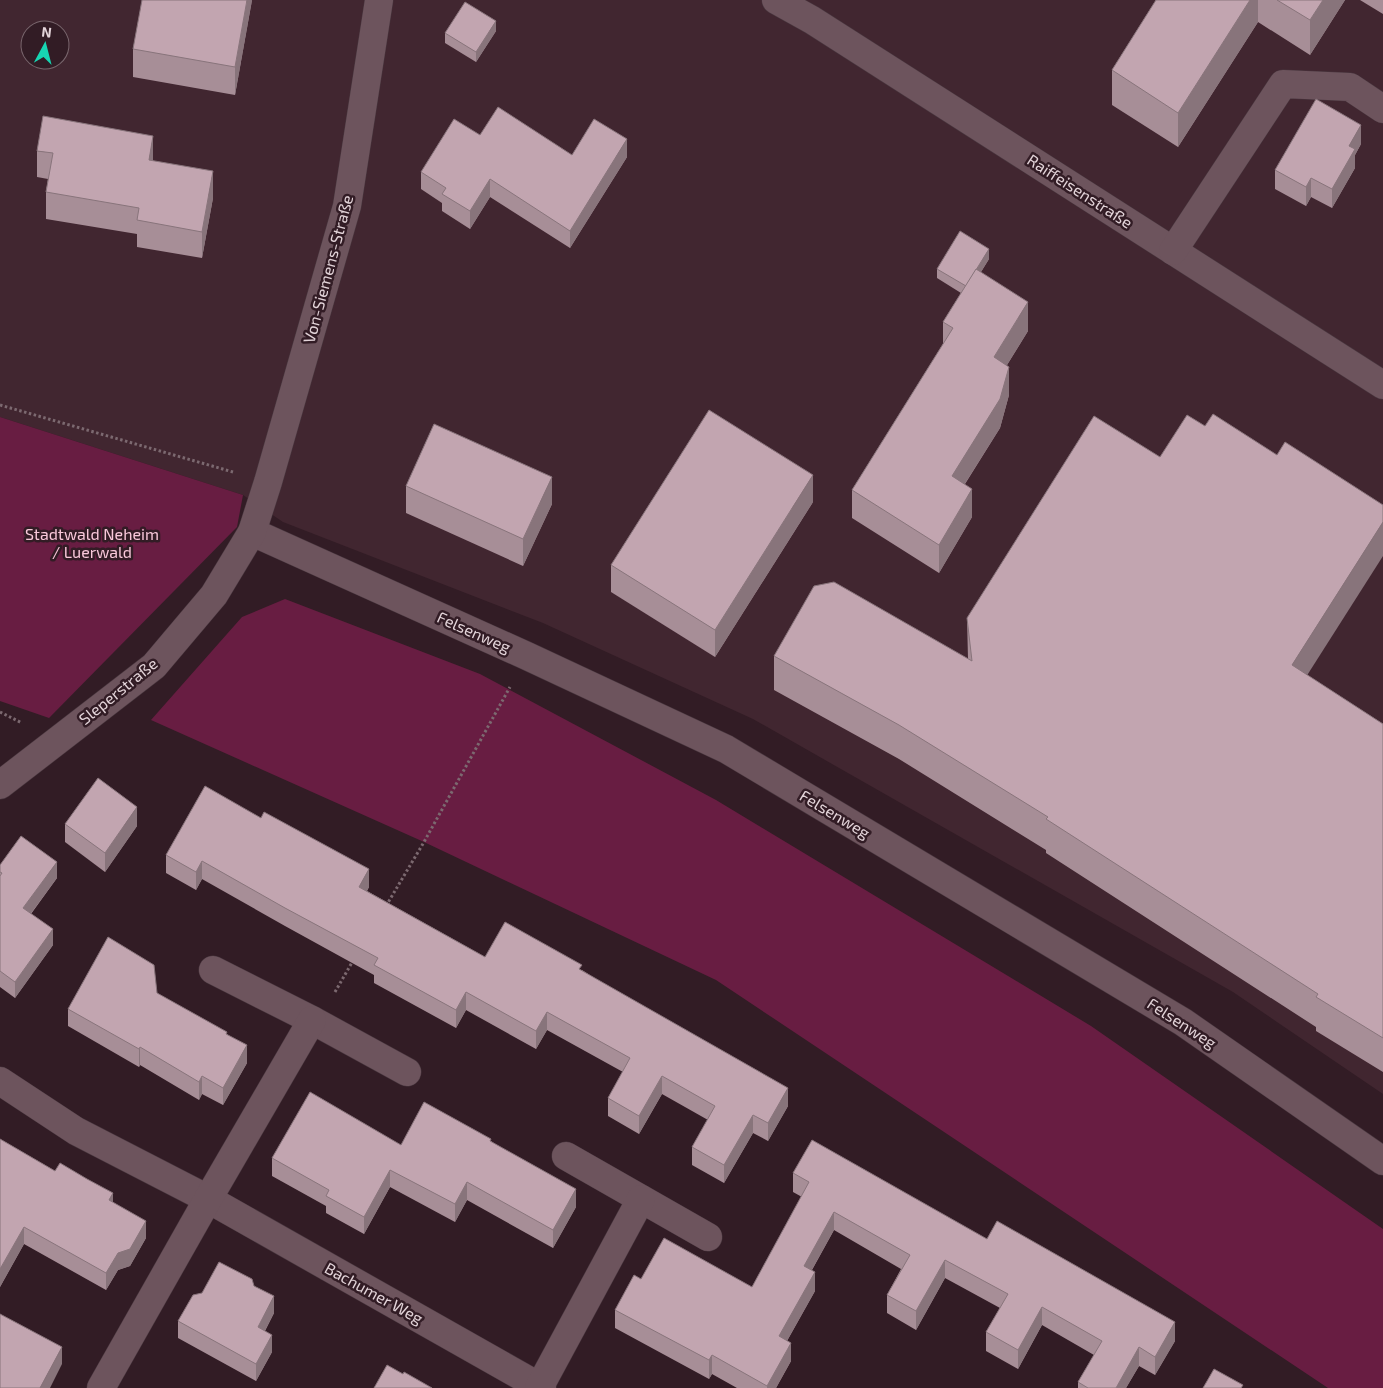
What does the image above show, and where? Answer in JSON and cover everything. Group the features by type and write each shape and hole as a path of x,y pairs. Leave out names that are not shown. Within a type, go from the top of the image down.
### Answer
{"street":[{"name":"Von-Siemens-Straße","path":"252,532 347,206 379,0"},
{"name":"Raiffeisenstraße","path":"776,0 812,20 1383,384"},
{"path":"1173,251 1283,84 1350,87 1383,109"},
{"name":"Felsenweg","path":"252,532 527,656 734,754 1183,1022 1383,1161"},
{"name":"Sleperstraße","path":"0,785 154,666 214,595 252,532"},
{"path":"213,970 407,1072"},
{"path":"101,1388 208,1199 314,1022"},
{"name":"Bachumer Weg","path":"0,1080 76,1131 208,1199 540,1387 641,1199"},
{"path":"566,1156 708,1237"}],"path":[{"path":"0,405 268,482"},
{"path":"385,908 424,842 527,656"},
{"path":"314,1022 356,957"}],"shaded area":[{"path":"0,0 1383,0 1383,1094 1233,992 753,719 543,623 283,522 243,495 0,417"}],"green space":[{"name":"Stadtwald Neheim / Luerwald","path":"0,417 243,495 237,527 49,718 0,701"},
{"path":"285,599 480,674 716,800 1091,1026 1383,1229 1383,1388 1328,1388 716,980 424,842 151,720 242,617"}],"building":[{"path":"142,0 247,0 235,67 133,49"},
{"path":"1156,0 1250,0 1178,113 1112,70"},
{"path":"1277,0 1323,0 1310,20"},
{"path":"465,2 496,21 476,52 445,33"},
{"path":"1316,99 1361,125 1349,146 1355,149 1332,189 1311,178 1306,187 1275,170"},
{"path":"498,107 572,155 594,119 627,139 570,231 490,179 470,211 442,194 446,188 421,172 454,119 480,135"},
{"path":"43,116 153,136 149,160 213,171 202,232 137,220 139,208 46,192 53,153 37,151"},
{"path":"960,231 989,249 966,286 937,269"},
{"path":"976,269 1028,302 994,357 1009,367 1000,399 952,476 972,489 939,545 852,490 953,328 943,322"},
{"path":"709,410 813,475 715,630 611,565"},
{"path":"1213,414 1277,455 1285,442 1383,505 1383,522 1292,665 1383,724 1383,1038 1316,997 1318,994 1046,819 1048,817 899,725 774,656 814,586 834,582 972,661 967,618 1094,416 1160,457 1187,415 1205,426"},
{"path":"434,424 552,477 523,539 406,486"},
{"path":"98,778 137,807 105,853 65,824"},
{"path":"205,786 261,818 264,812 369,869 359,887 485,957 505,922 582,965 579,969 788,1088 768,1123 753,1115 724,1165 692,1147 715,1106 662,1076 639,1116 608,1098 630,1058 547,1012 536,1031 466,992 456,1010 374,965 378,958 202,861 196,872 166,855"},
{"path":"21,836 57,862 23,908 53,929 15,982 0,971 0,876 2,873 0,872 0,865"},
{"path":"108,937 154,965 157,993 247,1045 223,1088 202,1076 199,1082 140,1047 139,1049 68,1009"},
{"path":"310,1092 401,1145 424,1102 576,1189 553,1230 467,1182 455,1204 390,1170 364,1217 326,1196 329,1190 272,1158"},
{"path":"0,1139 55,1171 60,1163 113,1193 109,1200 146,1221 130,1249 118,1253 106,1273 24,1227 0,1269"},
{"path":"812,1140 987,1239 997,1221 1175,1322 1155,1357 1139,1347 1116,1388 1088,1388 1078,1382 1102,1341 1042,1307 1018,1350 986,1332 1008,1294 945,1260 916,1311 887,1295 910,1255 834,1212 804,1266 815,1272 779,1336 791,1343 767,1386 712,1355 709,1360 615,1310 634,1275 641,1279 664,1238 752,1287 809,1182 793,1173"},
{"path":"219,1262 252,1279 254,1286 274,1296 258,1327 272,1335 256,1364 178,1321 193,1295 202,1293"},
{"path":"0,1314 62,1347 40,1388 0,1388"},
{"path":"387,1365 403,1374 404,1372 432,1388 374,1388"},
{"path":"1214,1369 1243,1385 1241,1388 1203,1388"}]}
